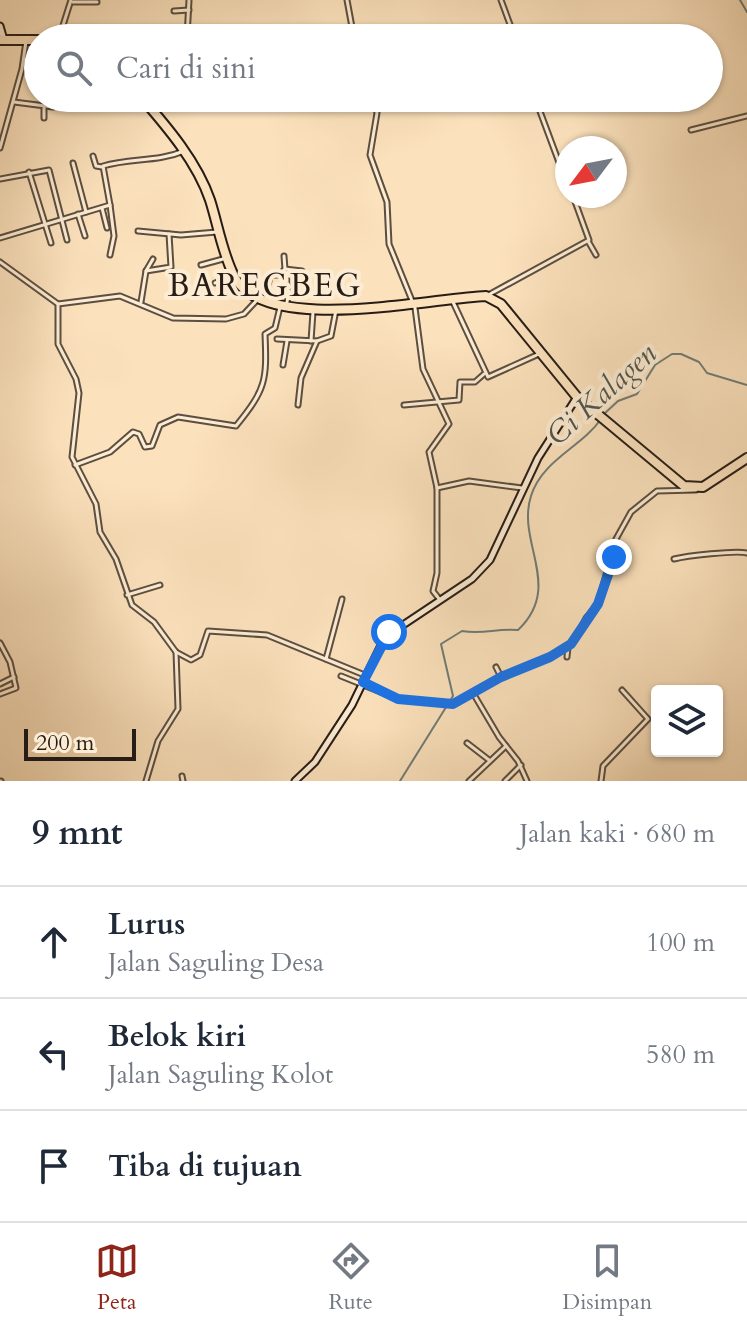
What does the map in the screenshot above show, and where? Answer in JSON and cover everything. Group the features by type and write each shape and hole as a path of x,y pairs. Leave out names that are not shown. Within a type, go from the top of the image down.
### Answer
{"highway":[{"path":"2,40 24,41"},
{"path":"156,112 184,151 209,198 234,276 249,296 284,305 336,310 486,296 501,304 577,397 684,486 703,487 747,458"}],"street":[{"path":"188,24 189,0"},
{"path":"347,0 351,24"},
{"path":"501,0 510,24"},
{"path":"64,24 71,1 97,2"},
{"path":"174,11 189,10"},
{"path":"0,26 2,40"},
{"path":"0,148 14,102 24,51"},
{"path":"14,102 24,104"},
{"path":"44,112 44,118"},
{"path":"377,112 371,147 372,165 387,202 390,252 413,302 423,369 449,426 429,452 437,488 437,573 433,591 440,600"},
{"path":"540,112 555,152"},
{"path":"691,130 747,116"},
{"path":"93,156 96,166 103,167 137,158 160,159 184,151"},
{"path":"73,163 86,212"},
{"path":"103,167 114,236 110,255"},
{"path":"0,179 49,170 67,240"},
{"path":"29,172 51,243"},
{"path":"0,238 110,205"},
{"path":"102,208 107,228"},
{"path":"577,208 596,255"},
{"path":"78,214 85,236"},
{"path":"138,231 169,234 219,232"},
{"path":"146,271 171,267 169,234"},
{"path":"486,296 588,241"},
{"path":"0,262 58,304 110,295 141,302 173,318 226,319 244,314 262,300 270,275 279,275 285,269 284,256"},
{"path":"201,265 227,258"},
{"path":"141,302 146,271 153,259"},
{"path":"285,269 302,271"},
{"path":"292,270 292,283"},
{"path":"215,283 234,276"},
{"path":"75,465 110,452 133,432 139,434 145,447 152,446 160,425 176,417 236,426 259,398 268,363 265,334 275,328 289,291"},
{"path":"452,298 484,374"},
{"path":"58,304 58,344 76,379 79,393 71,447 75,465 96,504 100,532 116,559 127,595 137,612 154,622 176,652 188,659 196,658 208,631 267,635 326,659 398,699 449,704 568,647"},
{"path":"311,341 313,309"},
{"path":"277,339 317,341 331,336 336,310"},
{"path":"283,365 287,339"},
{"path":"298,405 301,378 317,341"},
{"path":"484,374 496,376 540,353"},
{"path":"404,405 459,400 460,382 475,382 484,374"},
{"path":"295,781 315,762 389,632 472,579 490,560 522,488 577,397"},
{"path":"437,488 469,481 522,488"},
{"path":"567,657 568,647 598,604 616,539 631,512 657,491 703,487"},
{"path":"674,559 699,558 708,553 747,553"},
{"path":"127,595 160,585"},
{"path":"326,659 342,599"},
{"path":"0,643 14,677 16,691 0,694"},
{"path":"146,781 158,741 178,709 176,652"},
{"path":"496,667 501,677"},
{"path":"341,676 365,679"},
{"path":"0,684 14,677"},
{"path":"601,781 603,766 648,719 622,690"},
{"path":"473,692 521,765 527,781"},
{"path":"467,743 489,760"},
{"path":"469,781 506,746"},
{"path":"505,781 521,765"}],"waterway":[{"name":"Ci Kalagen","path":"740,0 747,12"},
{"name":"Ci Kalagen","path":"604,414 618,401 637,394 655,365 672,354 681,354 699,362 707,373 747,385"},
{"name":"Ci Kalagen","path":"400,781 453,696 441,644 462,631 518,630 531,614 538,581 529,531 531,496 536,484 553,463 584,438 601,419"}],"district":[{"name":"BAREGBEG","path":"265,285"}],"route":[{"path":"389,632 363,682 398,699 453,704 501,677 568,647 598,604 614,557"}]}
